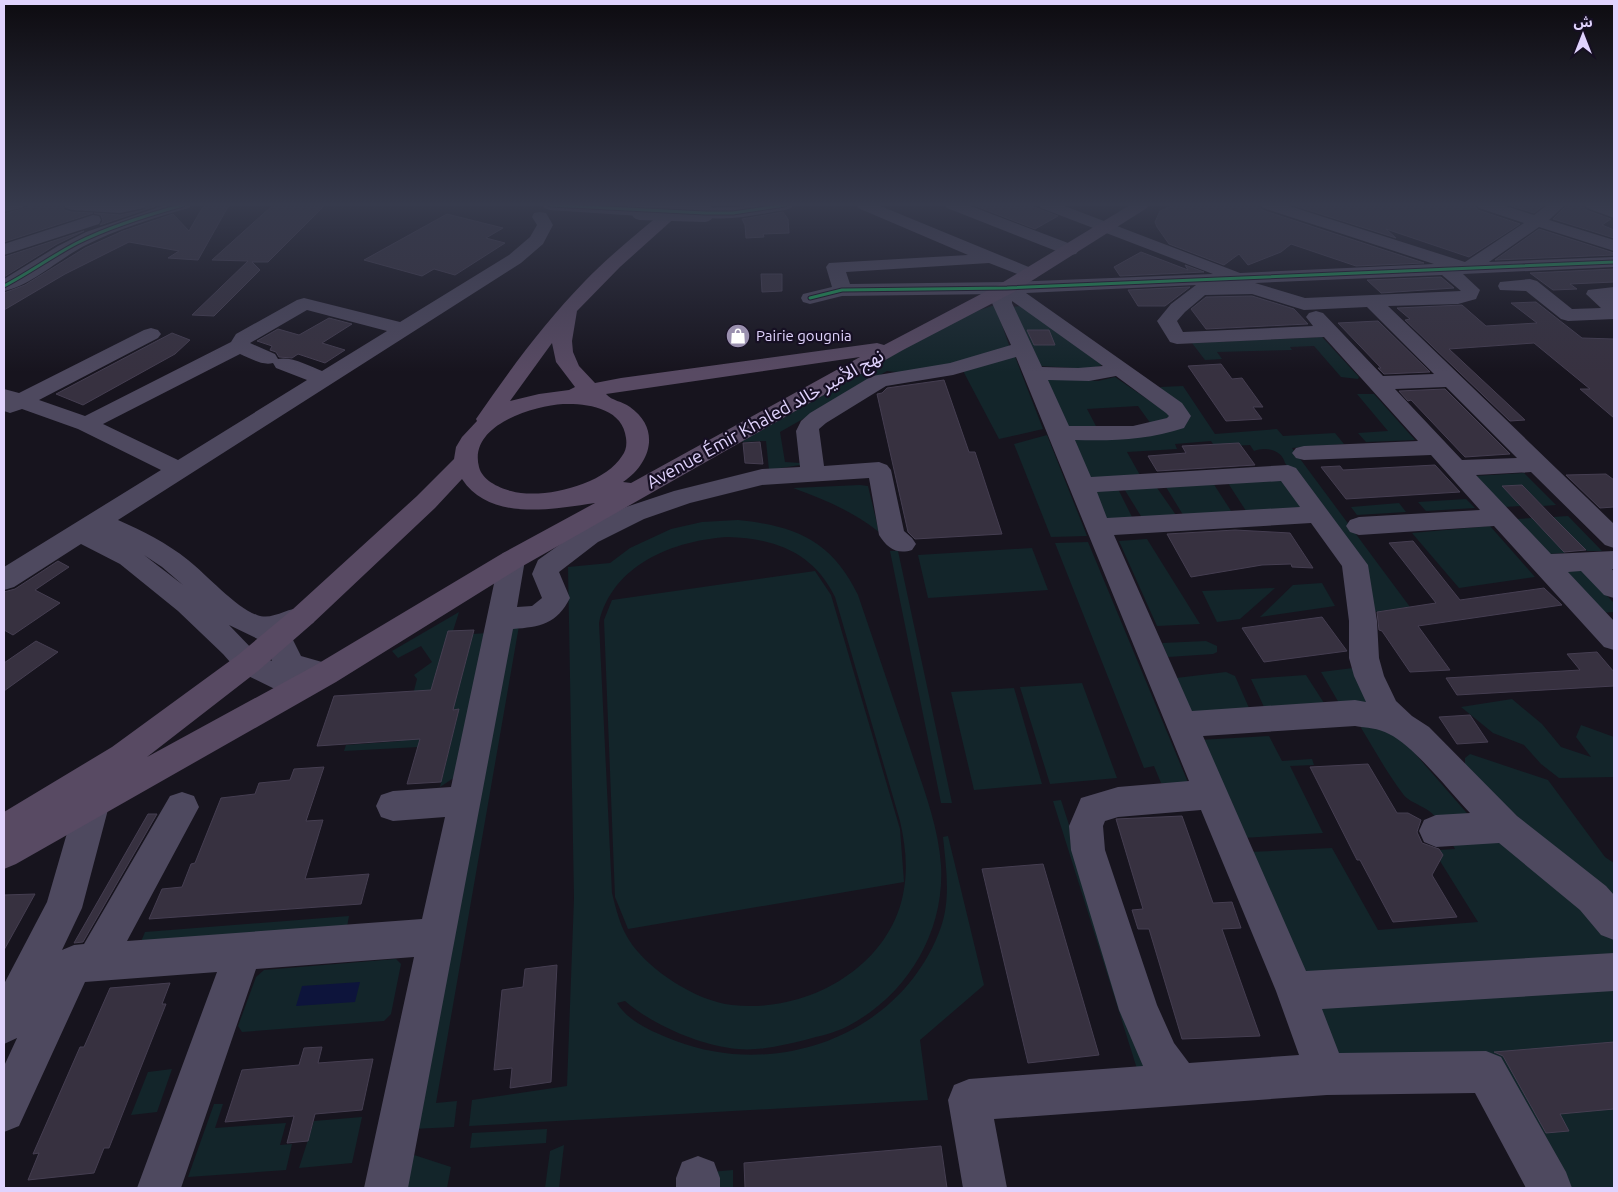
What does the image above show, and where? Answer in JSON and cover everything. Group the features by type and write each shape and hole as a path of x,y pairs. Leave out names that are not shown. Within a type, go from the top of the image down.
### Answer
{"main road":[{"path":"574,510 546,501 520,501 498,496 481,487 470,475 465,461 466,450 471,439 480,429 533,352 568,310 615,261"},
{"path":"896,346 1018,282 1053,261"},
{"path":"4,853 312,680 512,560 574,510 599,487 621,472 635,456 639,438 634,422 620,410 596,396 570,371 564,359 560,343 568,310"},
{"name":"Avenue Émir Khaled نهج الأمير خالد","path":"596,396 621,384 896,346"},
{"name":"Avenue Émir Khaled نهج الأمير خالد","path":"574,510 676,470 896,346"},
{"path":"570,371 588,379 621,384"},
{"path":"480,429 496,416 516,406 540,400 596,396"},
{"name":"Avenue Émir Khaled نهج الأمير خالد","path":"574,510 615,492 635,456"},
{"path":"303,616 426,502 465,461"},
{"path":"615,492 676,470"},
{"path":"4,830 123,757 248,663 270,632"}],"street":[{"path":"4,286 48,261"},
{"path":"4,580 512,261"},
{"path":"842,290 835,267 945,261"},
{"path":"994,261 1121,369 1174,408 1180,416 1176,424 1164,428 1130,432 1060,433"},
{"path":"1196,261 1244,279"},
{"path":"1441,261 1467,269"},
{"path":"1467,269 1479,261"},
{"path":"810,298 842,290 1018,282 1244,279 1614,262"},
{"path":"1328,331 1177,338 1167,321 1178,308 1200,290 1253,288 1304,304 1458,298 1469,295 1471,290 1447,270"},
{"path":"1018,282 1002,303 1082,485 1098,527 1295,991 1327,1074"},
{"path":"1507,286 1530,285 1568,315 1614,313"},
{"path":"1614,293 1595,294 1614,308"},
{"path":"1372,302 1538,464 1606,521 1614,539"},
{"path":"86,424 239,346 242,338 304,304 403,329"},
{"path":"1304,304 1435,448 1502,517 1614,639"},
{"path":"9,402 151,334"},
{"path":"239,346 314,375"},
{"path":"813,473 807,431 809,426 818,418 880,382 953,369 1028,360 1075,376 1100,374 1121,369"},
{"path":"1376,383 1452,380"},
{"path":"9,402 86,424 179,470"},
{"path":"1304,453 1435,448"},
{"path":"1455,468 1538,464"},
{"path":"501,618 546,613 553,607 556,598 545,574 547,567 589,536 635,513 683,496 762,476 879,470 892,535 903,544"},
{"path":"1082,485 1288,473 1356,565 1363,621 1364,658 1369,676 1385,710 1400,725"},
{"path":"1098,527 1319,514"},
{"path":"1359,526 1502,517"},
{"path":"89,526 140,540 171,560 240,619 270,632 289,664 312,680"},
{"path":"89,526 188,604 248,663 312,680"},
{"path":"386,1188 438,937 512,560"},
{"path":"1545,564 1614,560"},
{"path":"1587,561 1614,588"},
{"path":"270,632 287,622 303,616"},
{"path":"1182,725 1355,713 1380,718 1400,725 1418,736 1505,827 1593,898 1614,922"},
{"path":"1179,1085 1160,1056 1139,1010 1088,850 1086,826 1093,809 1118,802 1211,794"},
{"path":"394,806 465,801"},
{"path":"4,1024 64,908 93,802"},
{"path":"94,963 182,807"},
{"path":"1436,831 1505,827"},
{"path":"4,1111 74,964 438,937"},
{"path":"159,1188 243,952"},
{"path":"1295,991 1614,972"},
{"path":"985,1188 969,1100 1327,1074 1486,1072 1550,1188"}],"green space":[{"path":"995,305 1010,348 933,369 901,372 887,371 780,432 785,462 800,463 800,465 769,470 766,441 741,442 961,316"},
{"path":"1021,306 1102,365 1091,369 1039,366 1012,307"},
{"path":"1322,337 1359,377 1358,379 1341,377 1314,346 1290,347 1292,350 1217,352 1222,359 1205,360 1192,343"},
{"path":"1014,354 1043,429 999,439 961,367"},
{"path":"1043,377 1098,381 1115,377 1166,412 1170,417 1151,424 1138,406 1087,409 1097,428 1064,428"},
{"path":"1183,386 1215,434 1277,429 1283,436 1335,433 1344,444 1292,448 1410,607 1366,613 1368,574 1280,455 1272,450 1254,451 1250,445 1215,447 1211,441 1175,444 1177,449 1127,452 1141,477 1086,479 1067,436 1184,427 1188,421 1187,416 1160,387"},
{"path":"1357,394 1374,394 1415,440 1366,442 1358,433 1388,431"},
{"path":"1047,435 1087,536 1051,537 1014,444"},
{"path":"1524,473 1556,505 1543,506 1522,485 1502,486 1521,506 1504,507 1474,476"},
{"path":"1284,479 1307,510 1248,514 1228,483"},
{"path":"1213,483 1233,514 1185,518 1166,487"},
{"path":"1155,485 1178,518 1144,521 1123,487"},
{"path":"868,486 879,532 838,506 793,488"},
{"path":"1118,489 1134,521 1108,521 1090,490"},
{"path":"1466,499 1475,508 1426,511 1418,502"},
{"path":"1399,503 1406,512 1357,515 1351,507"},
{"path":"1568,516 1602,551 1587,551 1553,517"},
{"path":"1532,518 1565,553 1549,554 1517,519"},
{"path":"738,520 795,532 824,549 848,577 858,595 933,819 941,865 941,890 929,937 918,959 904,979 888,997 869,1013 838,1031 789,1044 738,1049 693,1039 663,1026 625,1001 617,1003 628,1016 652,1031 676,1041 715,1052 756,1055 795,1050 833,1039 868,1020 898,995 923,964 941,927 944,916 947,882 943,837 948,836 984,985 920,1040 928,1100 469,1126 472,1100 567,1086 574,898 568,567 610,563 630,548 671,529 702,522","holes":["728,537 745,538 777,545 804,559 816,569 835,597 900,821 906,863 904,889 896,917 882,941 864,962 841,980 816,993 788,1002 760,1006 732,1005 689,991 660,973 648,962 637,951 623,929 612,893 599,623 606,602 617,585 648,559 687,543"]},
{"path":"1490,526 1535,577 1459,588 1412,533"},
{"path":"1147,539 1200,624 1157,626 1119,541"},
{"path":"1088,542 1189,785 1161,783 1154,766 1144,768 1055,543"},
{"path":"1032,548 1048,590 928,598 918,555"},
{"path":"890,551 898,551 952,803 941,803"},
{"path":"1581,569 1614,603 1614,612 1600,613 1560,571"},
{"path":"815,571 831,595 900,829 904,882 628,929 615,897 604,620 612,600"},
{"path":"1322,583 1335,606 1260,617 1293,585"},
{"path":"1275,588 1240,619 1217,622 1202,591"},
{"path":"459,612 453,631 461,680 473,634 487,633 455,777 440,787 459,709 427,711 418,747 344,751 346,745 401,741 417,679 414,675 432,662 421,646 398,658 392,651"},
{"path":"520,620 436,1103 457,1101 454,1127 412,1129 508,621"},
{"path":"1206,641 1217,646 1217,652 1213,654 1168,657 1162,643"},
{"path":"1353,668 1367,702 1339,703 1321,672"},
{"path":"1226,672 1235,676 1249,708 1190,712 1176,678"},
{"path":"1306,675 1324,703 1264,707 1251,679"},
{"path":"1082,683 1117,778 1050,784 1020,687"},
{"path":"1014,688 1042,784 974,790 951,692"},
{"path":"1512,699 1542,724 1561,747 1591,757 1576,737 1581,725 1614,737 1614,777 1559,778 1541,764 1524,745 1493,733 1461,707"},
{"path":"1360,726 1397,733 1472,819 1437,820 1430,812 1406,798"},
{"path":"1269,736 1282,761 1312,759 1314,765 1290,766 1323,833 1242,838 1199,740"},
{"path":"1470,754 1548,780 1605,857 1614,863 1614,912 1597,892 1465,767 1465,758"},
{"path":"1061,800 1148,1071 1138,1072 1053,801"},
{"path":"1489,835 1574,898 1614,940 1614,962 1468,968 1313,979 1298,970 1249,852 1332,848 1378,930 1478,922 1440,861 1443,855 1439,850 1455,849 1450,840"},
{"path":"349,916 347,927 140,944 145,932"},
{"path":"396,959 401,964 391,1014 384,1021 242,1032 238,1026 256,977 264,970"},
{"path":"1614,972 1614,1188 1550,1188 1486,1072 1327,1074 1295,991"},
{"path":"172,1069 157,1112 131,1115 148,1072"},
{"path":"214,1104 223,1104 215,1128 286,1123 280,1145 292,1144 286,1170 188,1177"},
{"path":"362,1117 352,1163 299,1168 314,1121"},
{"path":"547,1129 546,1143 470,1148 472,1133"},
{"path":"564,1145 559,1188 545,1188 550,1151"},
{"path":"408,1153 451,1167 447,1188 401,1188"},
{"path":"733,1170 733,1188 711,1188 711,1172"}],"shaded area":[{"path":"360,982 355,1002 296,1006 302,986"}],"building":[{"path":"4,261 30,261 4,277"},
{"path":"65,261 92,261 4,310 4,293 25,285"},
{"path":"235,261 269,261 252,262 260,270 214,316 192,315 248,261"},
{"path":"366,261 477,261 455,275 434,269 422,276"},
{"path":"1125,261 1164,261 1188,270 1185,265 1204,272 1120,276 1114,267"},
{"path":"1213,261 1230,261 1224,265"},
{"path":"1244,261 1259,261 1248,265"},
{"path":"1340,261 1417,261 1424,263 1356,266"},
{"path":"1614,269 1614,282 1570,284 1577,289 1553,290 1530,273"},
{"path":"761,274 782,274 782,291 762,292"},
{"path":"1441,277 1454,288 1381,293 1367,280"},
{"path":"1190,287 1165,306 1138,306 1128,290"},
{"path":"1252,296 1294,309 1308,324 1206,329 1191,309 1206,297"},
{"path":"1536,302 1582,338 1614,339 1614,418 1580,389 1590,389 1534,343 1449,349 1525,420 1510,421 1405,320 1410,319 1397,308 1462,305 1486,326 1537,323 1511,303"},
{"path":"329,318 352,324 322,343 345,350 325,363 298,354 292,358 279,357 276,352 270,350 272,346 257,341 278,329 299,335"},
{"path":"1378,321 1430,372 1384,374 1378,368 1381,368 1338,323"},
{"path":"1027,330 1049,330 1055,345 1034,345"},
{"path":"172,333 190,340 175,354 83,405 56,394"},
{"path":"1221,364 1232,379 1242,378 1263,407 1253,407 1262,419 1226,421 1188,366"},
{"path":"944,380 969,452 975,452 1002,534 915,539 908,532 877,394 882,393 887,388"},
{"path":"1445,389 1510,454 1465,457 1411,400 1408,401 1399,391"},
{"path":"760,442 763,464 745,463 743,443"},
{"path":"1239,443 1255,465 1157,471 1148,456 1186,453 1182,446"},
{"path":"1435,465 1460,492 1346,499 1321,467 1340,466 1343,470"},
{"path":"1606,474 1614,480 1614,507 1600,508 1566,475"},
{"path":"1522,485 1586,550 1564,552 1502,486"},
{"path":"1235,530 1290,533 1313,568 1292,567 1291,564 1262,565 1191,577 1167,534"},
{"path":"1413,541 1460,600 1544,588 1562,605 1418,626 1450,670 1410,672 1382,631 1379,630 1377,612 1436,603 1389,543"},
{"path":"58,561 69,567 35,590 60,603 13,635 4,630 4,592 15,589"},
{"path":"1322,617 1347,651 1264,662 1242,628"},
{"path":"474,630 453,710 459,709 441,782 407,784 420,739 317,746 334,696 431,690 448,631"},
{"path":"36,641 58,652 4,691 4,663"},
{"path":"1597,652 1614,672 1614,686 1457,695 1446,678 1580,670 1567,654"},
{"path":"1470,715 1488,742 1457,744 1439,717"},
{"path":"1368,764 1397,813 1408,813 1421,820 1417,832 1422,843 1439,849 1443,855 1432,875 1457,917 1393,922 1360,860 1357,860 1310,767"},
{"path":"324,767 306,821 323,820 305,879 369,874 361,904 149,919 162,889 182,887 191,864 195,863 221,798 255,794 259,783 290,780 294,769"},
{"path":"148,814 157,814 83,942 74,943"},
{"path":"1182,816 1213,903 1232,902 1241,928 1222,929 1260,1036 1182,1039 1149,929 1138,929 1132,910 1143,909 1116,819"},
{"path":"1043,864 1099,1055 1028,1063 982,869"},
{"path":"35,894 4,950 4,895"},
{"path":"557,965 551,1082 510,1088 512,1068 494,1070 502,990 523,987 525,969"},
{"path":"170,983 162,1004 166,1004 109,1148 104,1148 94,1173 28,1180 39,1153 33,1154 80,1047 84,1047 110,988"},
{"path":"1614,1042 1614,1109 1560,1114 1569,1131 1546,1133 1503,1056 1494,1052"},
{"path":"322,1047 318,1063 373,1059 362,1110 315,1114 308,1141 287,1143 294,1116 225,1122 242,1070 299,1065 304,1048"},
{"path":"941,1146 947,1188 745,1188 744,1163"}],"cycle path":[{"path":"4,286 47,261"},
{"path":"810,298 842,290 1007,288 1614,262"}],"place":[{"name":"Pairie gougnia","path":"738,336"}]}
